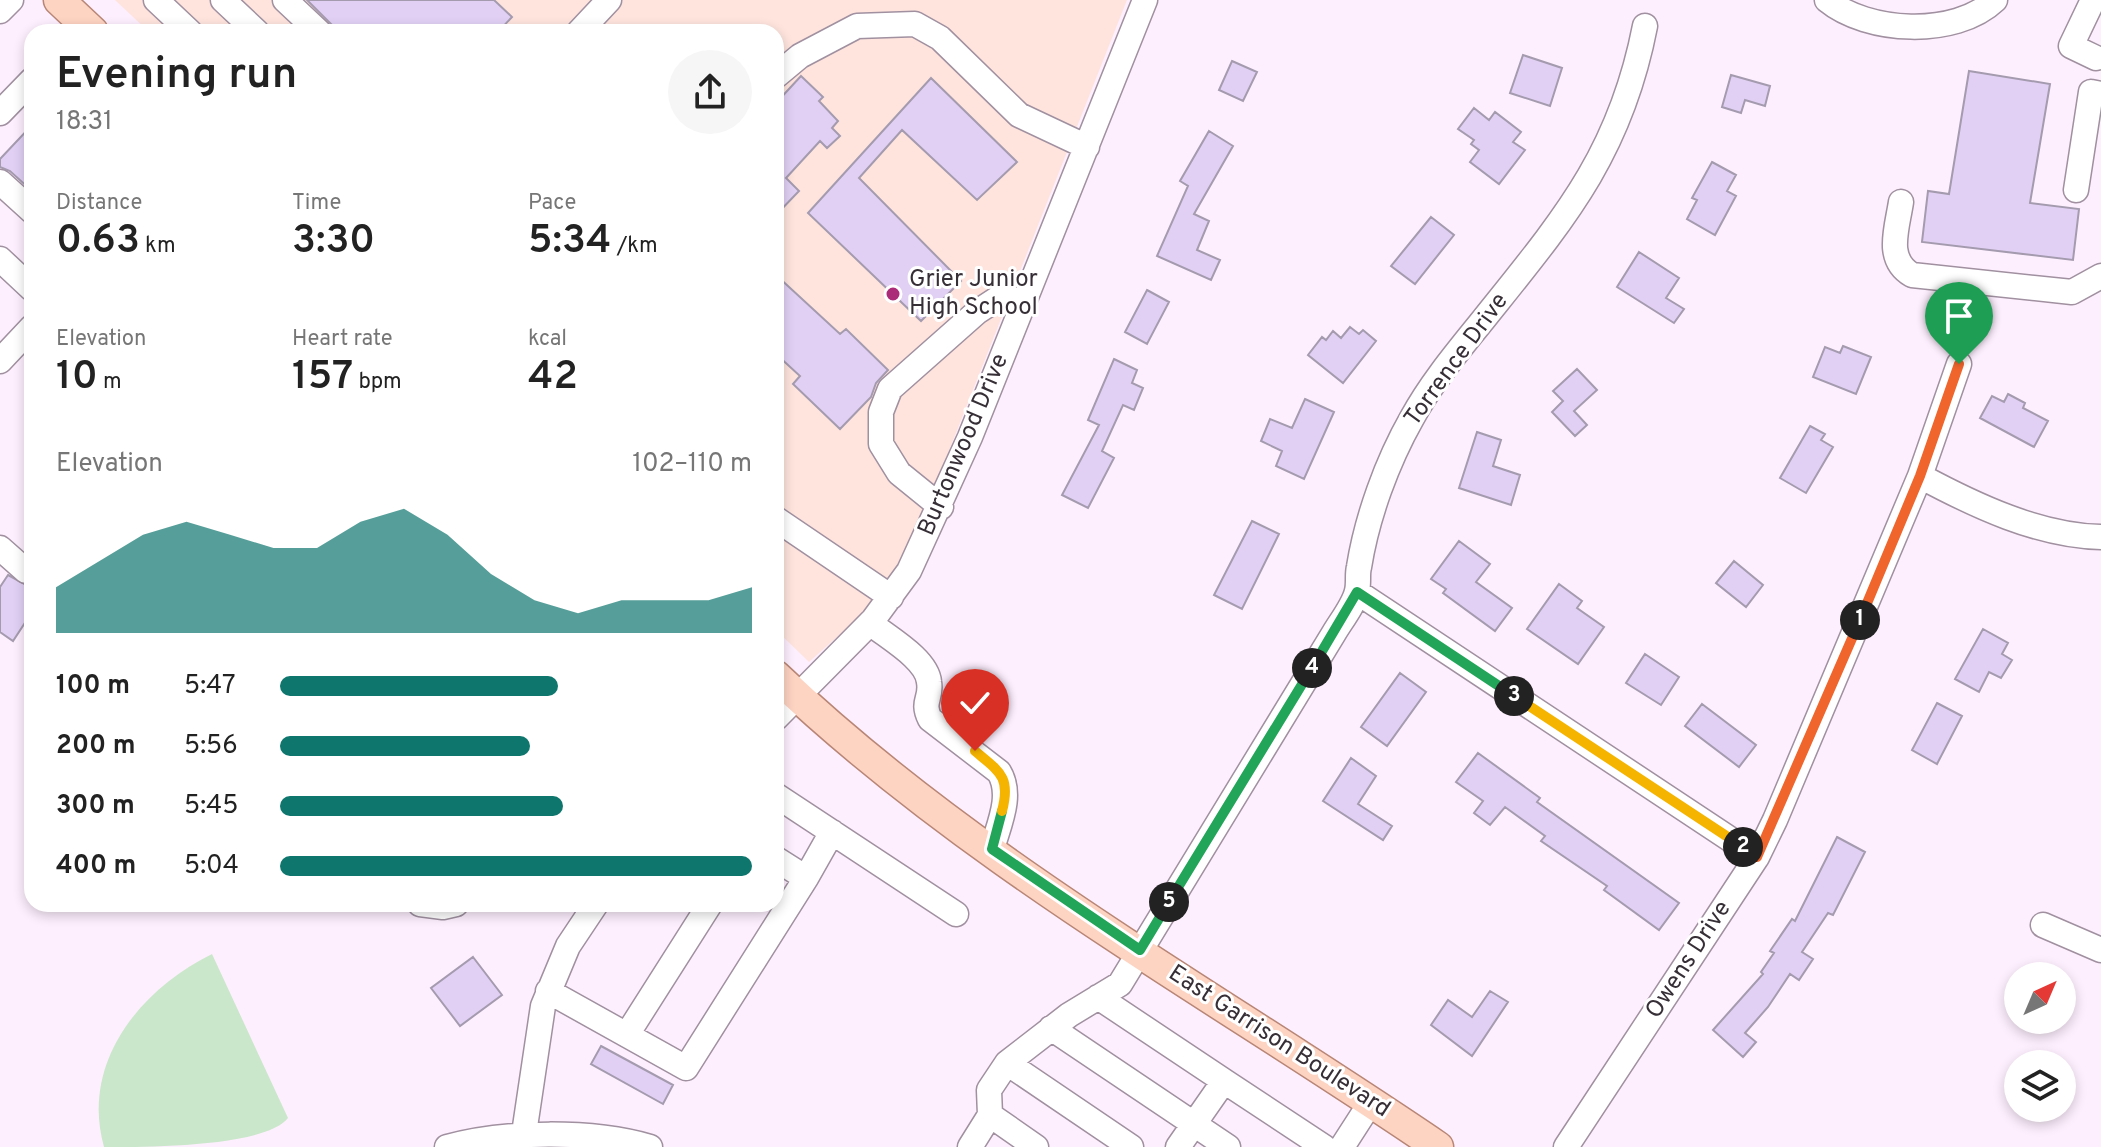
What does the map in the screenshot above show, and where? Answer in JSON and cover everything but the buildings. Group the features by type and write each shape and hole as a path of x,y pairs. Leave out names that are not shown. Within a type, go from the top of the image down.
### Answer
{"main road":[{"path":"59,0 80,24"},
{"name":"East Garrison Boulevard","path":"784,698 992,849 1371,1102 1424,1143"}],"street":[{"path":"0,11 11,0"},
{"path":"156,0 182,24"},
{"path":"223,0 248,24"},
{"path":"285,0 310,24"},
{"path":"586,24 609,0"},
{"name":"Burtonwood Drive","path":"784,696 870,623 891,597 941,507 1145,0"},
{"path":"1827,0 1846,15 1897,27 1947,23 1971,7 1995,0"},
{"path":"2076,190 2096,93 2098,53 2071,46 2093,0"},
{"path":"784,69 800,56 857,26 915,24 940,38 1019,115 1087,147"},
{"name":"Torrence Drive","path":"1007,1063 1051,1028 1120,984 1357,592 1363,545 1401,439 1428,393 1562,220 1607,148 1633,83 1645,26"},
{"path":"0,113 24,88"},
{"path":"0,182 24,204"},
{"path":"1901,202 1894,250 1897,262 1912,275 2072,292 2101,276"},
{"path":"4,270 24,284"},
{"path":"941,507 899,473 881,444 881,412 890,389 977,312 997,299 1025,300"},
{"path":"0,361 24,336"},
{"name":"Owens Drive","path":"1566,1147 1757,857 1920,476 1959,364"},
{"path":"1920,476 2010,517 2078,537 2101,537"},
{"path":"784,524 891,597"},
{"path":"0,548 24,569"},
{"path":"1357,592 1757,857"},
{"path":"870,623 922,666 930,686 924,707 930,719 975,751 999,772 1005,783 1007,793 992,849"},
{"path":"784,801 956,914"},
{"path":"548,991 686,1068 832,832"},
{"path":"784,864 806,878"},
{"path":"523,1142 529,1085 548,991 568,946 591,912"},
{"path":"628,1033 705,912"},
{"path":"2043,925 2101,950"},
{"path":"1098,997 1324,1147"},
{"path":"1051,1028 1228,1147"},
{"path":"970,1147 990,1115 989,1090 1007,1063 1131,1147"},
{"path":"1178,1147 1224,1081"},
{"path":"1342,1147 1371,1102"},
{"path":"990,1115 1036,1147"},
{"path":"447,1147 601,1137 650,1147"}],"shaded area":[{"name":"Grier Junior High School","path":"115,0 1127,0 907,557 866,611 809,662 784,638 784,24 140,24"}],"green space":[{"path":"212,954 288,1118 275,1128 231,1140 104,1147 99,1116 101,1086 109,1058 122,1032 140,1008 162,987"}],"place":[{"name":"Grier Junior High School","path":"893,294"}],"route":[{"path":"975,751 999,772 1007,793 992,849 1140,950 1357,592 1757,857 1920,476 1959,364"}]}
